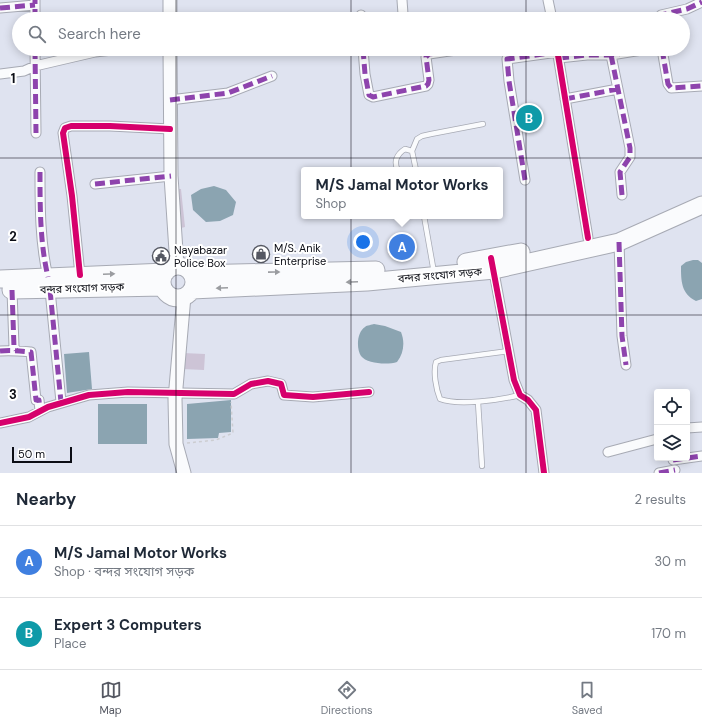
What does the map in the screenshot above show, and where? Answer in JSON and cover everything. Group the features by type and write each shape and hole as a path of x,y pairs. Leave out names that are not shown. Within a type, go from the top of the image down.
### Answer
{"highway":[{"name":"বন্দর সংযোগ সড়ক","path":"190,287 372,270 492,264 545,248 622,230 702,194"},
{"name":"বন্দর সংযোগ সড়ক","path":"190,287 367,282 492,264 619,242 702,205"},
{"path":"185,267 190,287 179,298 170,295 169,275 185,267"},
{"name":"বন্দর সংযোগ সড়ক","path":"49,283 80,275 169,275"},
{"name":"বন্দর সংযোগ সড়ক","path":"4,286 169,275"}],"street":[{"path":"170,0 170,12"},
{"path":"402,0 403,12"},
{"path":"548,0 551,12"},
{"path":"671,12 687,9 702,2"},
{"path":"0,8 35,3"},
{"path":"35,56 36,133"},
{"path":"0,74 24,71 36,66 78,56"},
{"path":"169,275 171,176 170,56"},
{"path":"364,56 369,95 373,97 426,86 429,80 427,56"},
{"path":"525,180 509,81 507,59 532,56"},
{"path":"558,56 588,238"},
{"path":"611,56 630,148 630,157 620,172 622,195"},
{"path":"663,56 668,84 671,88 702,86"},
{"path":"170,100 228,93 272,76"},
{"path":"565,99 618,89"},
{"path":"80,275 72,196 62,133 65,128 71,126 110,126 170,130"},
{"path":"40,172 40,209 45,265 49,283 61,402"},
{"path":"95,184 171,176"},
{"path":"619,242 622,336 626,365"},
{"path":"492,264 514,380 520,395 528,400 536,410 544,473"},
{"path":"4,286 14,347 16,350"},
{"path":"184,473 176,444 175,394 190,287"},
{"path":"0,351 16,350 31,352 36,400 39,400 40,411"},
{"path":"0,423 29,417 61,402 89,395 128,392 234,394 251,384 268,381 281,384 284,395 313,397 369,392"},
{"path":"690,428 702,427"},
{"path":"608,452 654,440"},
{"path":"690,457 702,456"},
{"path":"659,473 676,472 673,461"}],"lane":[{"path":"415,167 412,151 417,139 422,136 483,124"},
{"path":"396,167 396,158 400,152 404,149 412,151"},
{"path":"425,219 433,267"},
{"path":"509,351 441,360 436,362 434,368 438,394 440,399 445,401 478,402 504,399 520,395"},
{"path":"478,402 482,466"}],"path":[{"path":"176,444 216,440 232,433 231,394"}],"shaded area":[{"path":"177,189 181,189 185,227 181,228"},
{"path":"183,353 205,354 204,370 182,369"}],"water":[{"path":"214,186 226,190 236,202 233,215 220,221 206,222 193,210 191,195 201,189"},
{"path":"698,260 702,263 702,299 696,301 687,295 681,276 681,266 686,262"},
{"path":"374,324 385,326 401,332 403,347 397,362 378,363 368,361 359,353 358,340 362,329 366,326"},
{"path":"89,352 92,389 67,393 64,354"},
{"path":"231,400 231,432 219,433 218,438 187,439 187,404"},
{"path":"98,404 147,404 147,444 98,444"}],"marked path":[{"path":"35,0 35,12"},
{"path":"674,12 687,9 702,2"},
{"path":"0,8 35,5"},
{"path":"35,56 36,133"},
{"path":"364,56 369,95 373,97 426,86 429,80 427,56"},
{"path":"525,180 509,81 507,59 529,56"},
{"path":"559,58 578,56"},
{"path":"611,56 630,148 630,157 620,172 622,195"},
{"path":"663,56 668,84 671,88 702,86"},
{"path":"170,100 228,93 272,76"},
{"path":"565,99 618,89"},
{"path":"40,172 40,212 45,264 48,277"},
{"path":"95,184 171,176"},
{"path":"619,242 622,336 626,365"},
{"path":"12,290 14,347 16,350"},
{"path":"50,290 61,402"},
{"path":"0,351 31,352 36,400 39,400 40,411"},
{"path":"690,458 702,456"},
{"path":"659,473 675,470"}],"cycle path":[{"path":"558,56 588,238"},
{"path":"80,275 72,196 63,133 65,128 71,126 110,126 170,129"},
{"path":"491,258 514,380 520,395 528,400 536,410 544,473"},
{"path":"0,423 29,417 48,407 89,395 128,392 234,394 251,384 268,381 281,384 284,395 313,397 369,392"}],"place":[{"name":"Expert 3 Computers","path":"529,118"},
{"name":"M/S Jamal Motor Works","path":"402,247"},
{"name":"M/S. Anik Enterprise","path":"261,254"},
{"name":"Nayabazar Police Box","path":"161,256"}]}
